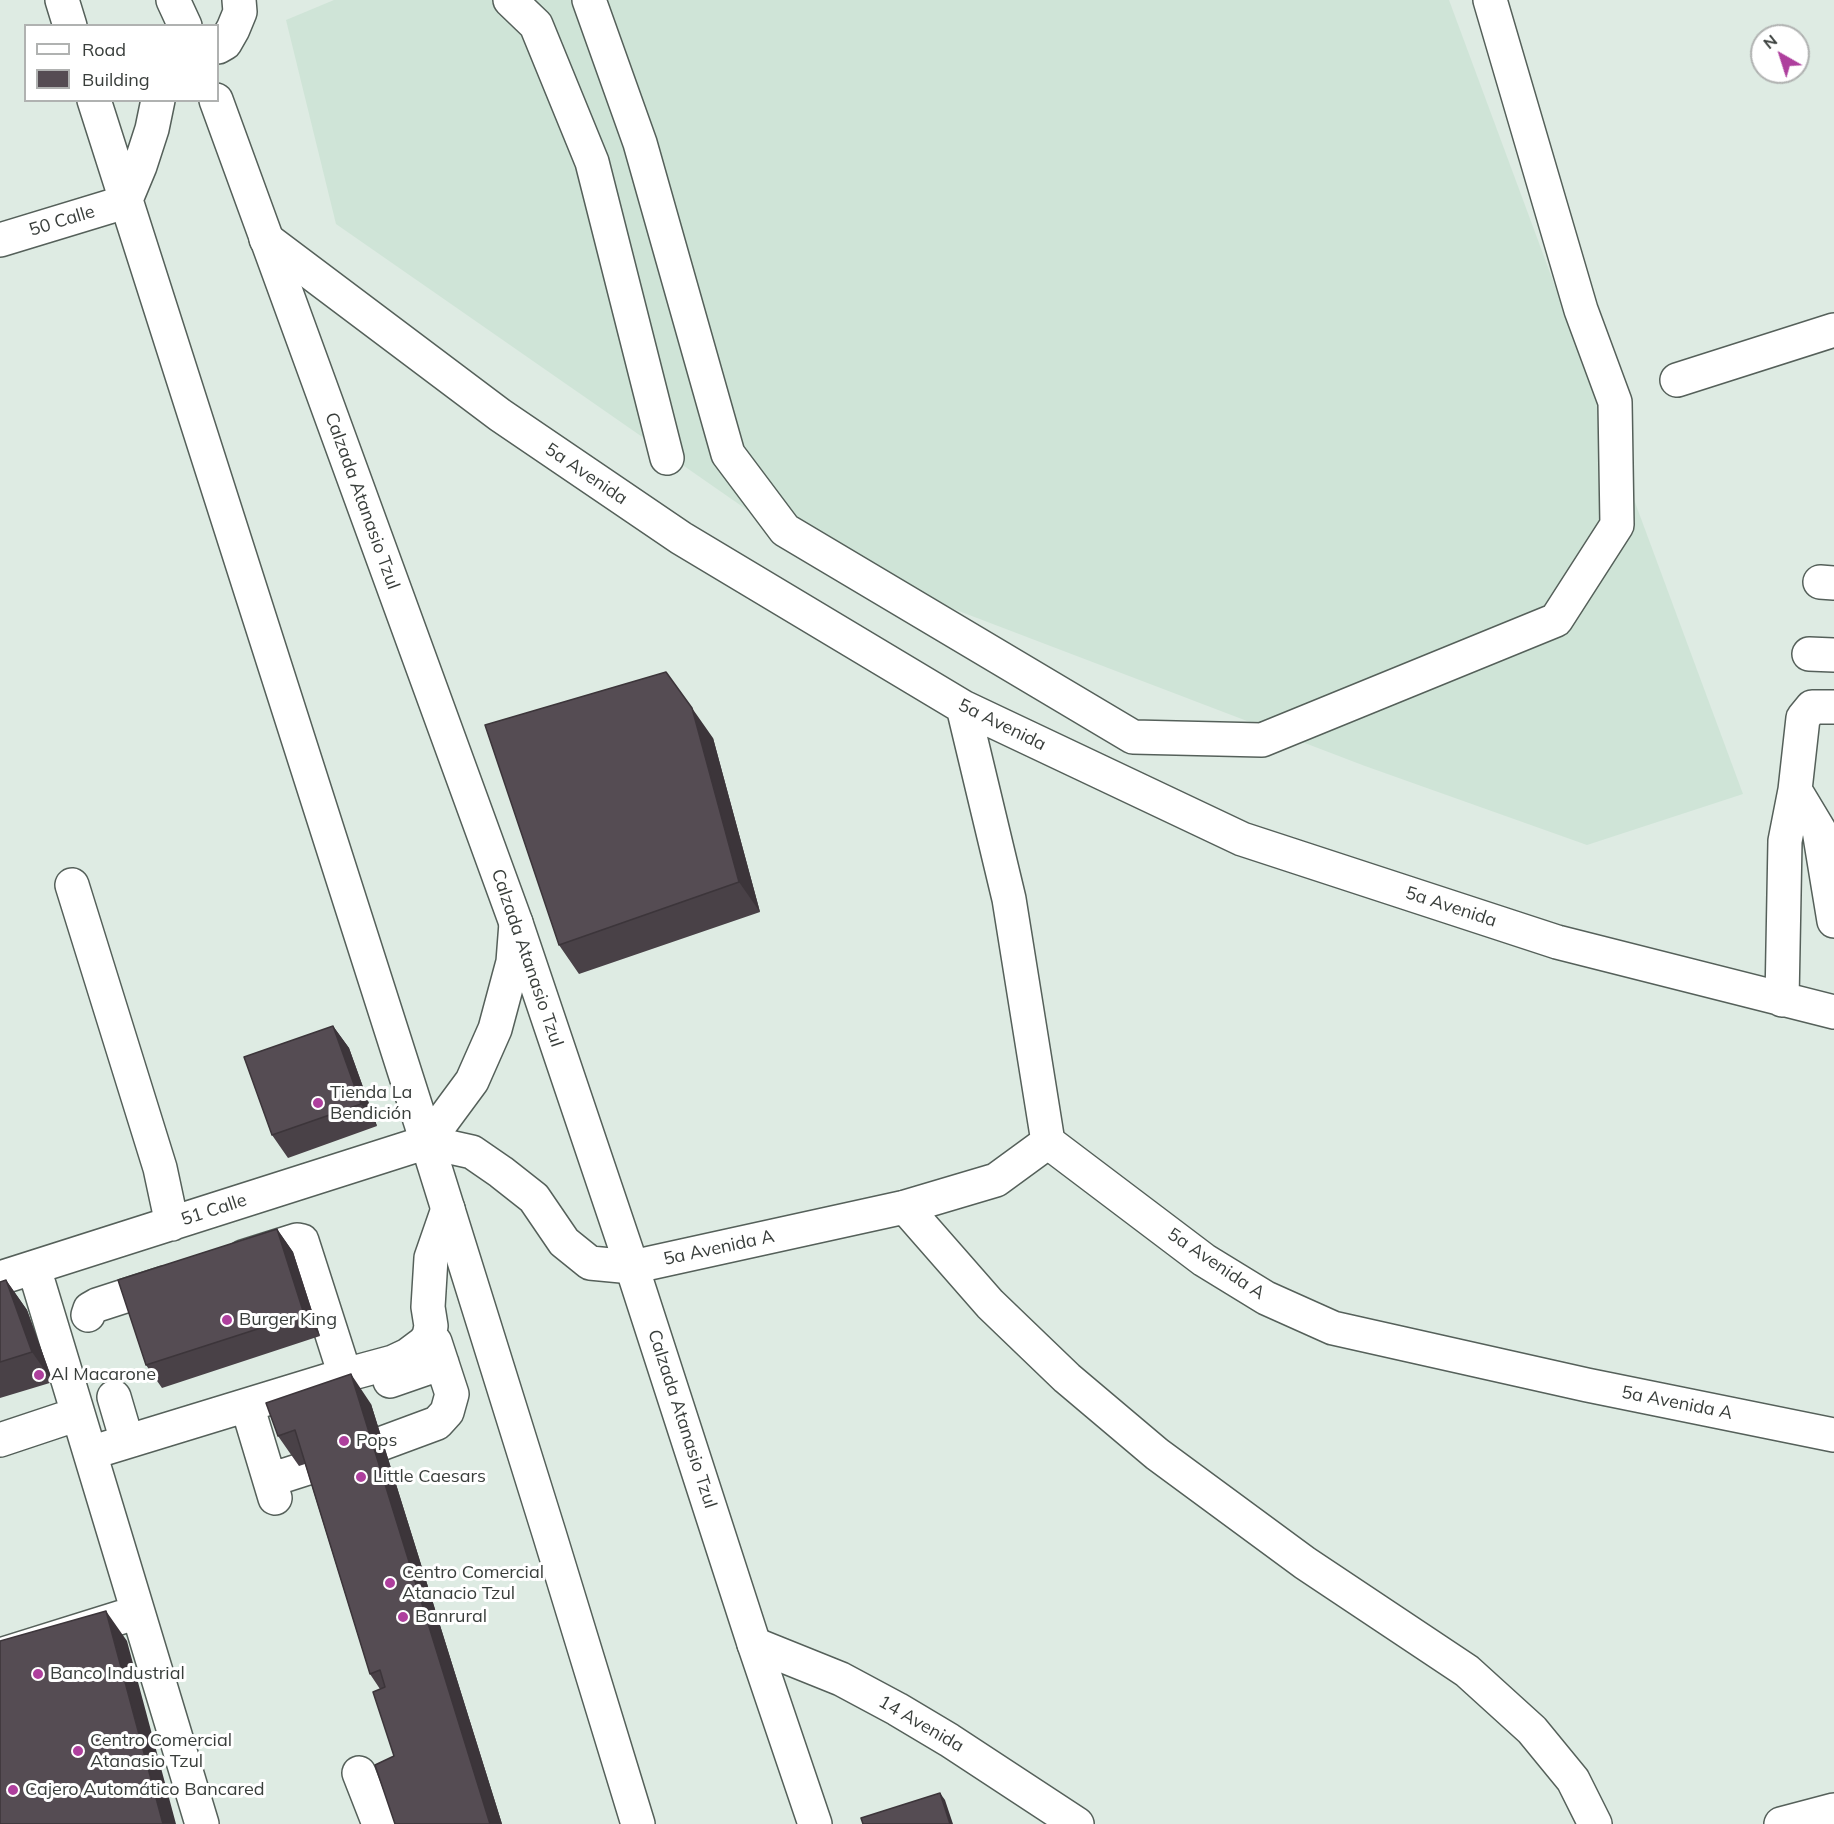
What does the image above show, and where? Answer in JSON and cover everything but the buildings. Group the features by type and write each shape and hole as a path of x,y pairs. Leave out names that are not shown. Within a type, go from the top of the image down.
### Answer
{"street":[{"path":"62,0 69,24"},
{"path":"165,0 166,24"},
{"path":"173,0 184,24"},
{"path":"219,46 225,43 233,29 240,12 239,0"},
{"path":"510,0 536,25 592,162 667,458"},
{"path":"589,0 640,143 728,454 785,530 1133,737 1262,740 1556,620 1617,525 1615,402 1581,310 1490,0"},
{"path":"95,102 428,1142 638,1824"},
{"path":"125,202 140,166 159,102"},
{"name":"Calzada Atanasio Tzul","path":"217,102 516,923 815,1824"},
{"name":"50 Calle","path":"0,240 125,202"},
{"name":"5a Avenida","path":"266,239 500,415 681,538 963,707 1242,839 1557,942 1834,1012"},
{"path":"1677,380 1834,330"},
{"path":"963,707 1009,899 1048,1142"},
{"path":"1782,1000 1785,841 1795,790 1803,718 1812,707 1834,707"},
{"path":"1795,790 1819,830 1834,921"},
{"path":"72,885 160,1168 172,1224"},
{"path":"428,1142 472,1081 495,1029 513,962 516,923"},
{"path":"428,1142 472,1152 501,1172 534,1198 564,1242 590,1263 632,1267"},
{"name":"51 Calle","path":"1,1276 34,1268 428,1142"},
{"name":"5a Avenida A","path":"632,1267 905,1208 996,1180 1048,1142 1204,1260 1266,1298 1333,1328 1587,1385 1834,1434"},
{"path":"905,1208 990,1304 1067,1378 1157,1454 1305,1563 1467,1671 1532,1730 1573,1780 1595,1824"},
{"path":"383,1443 437,1423 447,1412 452,1394 431,1326 428,1307 431,1258 448,1209"},
{"path":"88,1315 90,1309 97,1305 297,1240 302,1241 345,1375"},
{"path":"34,1268 202,1824"},
{"path":"250,1416 345,1375 393,1362 408,1355 424,1343 429,1336 431,1326"},
{"path":"90,1453 127,1441 250,1416 442,1363"},
{"path":"114,1396 127,1441"},
{"path":"0,1440 78,1414"},
{"path":"250,1416 272,1489 317,1465"},
{"path":"0,1655 138,1612"},
{"name":"14 Avenida","path":"754,1644 841,1679 897,1709 949,1740 1077,1824"},
{"path":"359,1773 380,1824"},
{"path":"1781,1824 1834,1810"}],"shaded area":[{"path":"334,0 1449,0 1743,794 1587,845 1365,766 812,555 336,224 286,20"}],"place":[{"name":"Tienda La Bendición","path":"318,1103"},
{"name":"Burger King","path":"227,1320"},
{"name":"Al Macarone","path":"39,1375"},
{"name":"Pops","path":"344,1441"},
{"name":"Little Caesars","path":"361,1477"},
{"name":"Centro Comercial Atanacio Tzul","path":"390,1583"},
{"name":"Banrural","path":"403,1617"},
{"name":"Banco Industrial","path":"38,1674"},
{"name":"Centro Comercial Atanasio Tzul","path":"78,1751"},
{"name":"Cajero Automático Bancared","path":"13,1790"}]}
